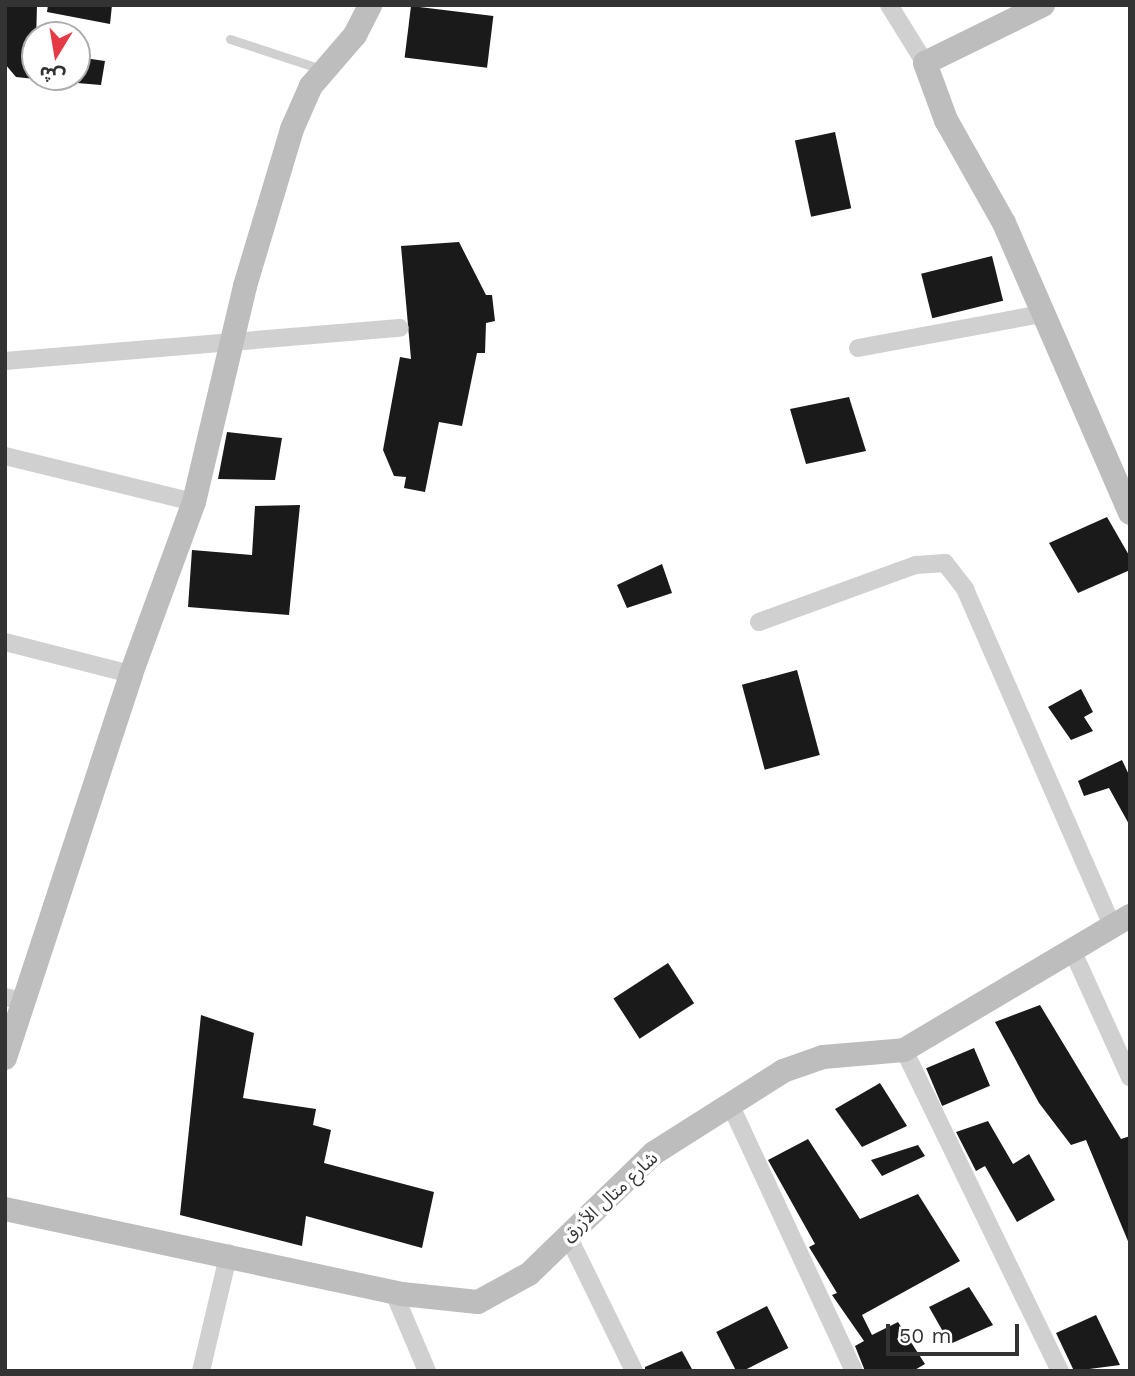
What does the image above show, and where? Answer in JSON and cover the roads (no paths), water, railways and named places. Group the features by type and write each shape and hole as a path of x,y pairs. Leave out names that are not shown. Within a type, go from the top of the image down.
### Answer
{"street":[{"path":"5,1058 15,999 194,502 234,338 292,129 324,70 370,5"},
{"path":"889,5 925,63 946,120 1004,223 1130,513"},
{"path":"925,63 1043,5"},
{"path":"858,348 1042,314"},
{"path":"5,361 234,338 400,328"},
{"path":"5,456 194,502"},
{"path":"758,622 916,565 945,563 965,589 1121,921 904,1049 1060,1371"},
{"path":"5,642 131,674"},
{"path":"1072,950 1130,1077"},
{"name":"شارع متال الأزرق","path":"5,1209 229,1253 393,1292 478,1303 514,1285 654,1153 783,1071 824,1057 904,1049"},
{"path":"730,1104 854,1371"},
{"path":"568,1236 634,1371"},
{"path":"201,1371 229,1253"},
{"path":"393,1292 428,1371"}],"lane":[{"path":"230,39 324,70"}]}
